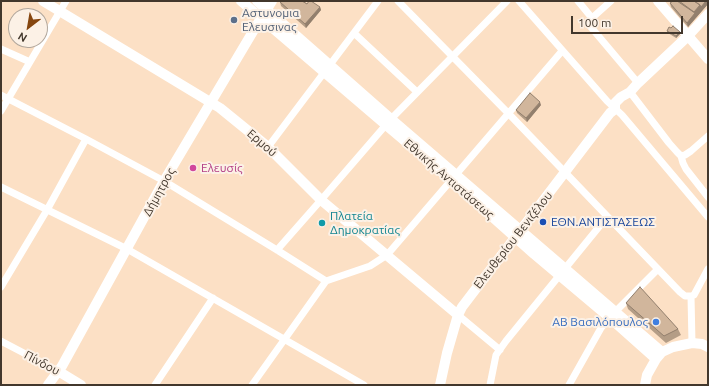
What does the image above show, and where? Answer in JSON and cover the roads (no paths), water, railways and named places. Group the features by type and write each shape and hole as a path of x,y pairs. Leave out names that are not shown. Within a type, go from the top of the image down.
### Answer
{"street":[{"name":"Ερμού","path":"44,1 220,108 268,147 321,200 458,315"},
{"path":"1,111 66,1"},
{"name":"Εθνικής Αντιστάσεως","path":"241,1 267,9"},
{"name":"Εθνικής Αντιστάσεως","path":"257,1 328,69 659,356"},
{"path":"268,147 378,1"},
{"path":"398,1 680,292 685,296 694,295 708,269"},
{"path":"277,250 389,122 507,1"},
{"path":"520,1 606,101 622,115 708,217"},
{"path":"578,1 592,18"},
{"path":"610,1 592,18 590,26 638,83"},
{"path":"658,1 708,60"},
{"name":"Δήμητρος","path":"48,385 58,371 164,182 267,9"},
{"path":"708,14 688,36 630,92 669,143 681,156 686,169 708,197"},
{"path":"354,33 417,92"},
{"path":"1,49 30,62"},
{"path":"252,385 326,281 370,266 387,255 509,114 562,50"},
{"name":"Ελευθερίου Βενιζέλου","path":"440,385 447,353 458,315 462,307 610,113 615,109 615,103 621,97 630,92"},
{"path":"1,95 86,139 164,182 326,281"},
{"path":"681,156 691,151 708,136"},
{"path":"1,288 47,210 86,139"},
{"path":"1,187 127,249 364,385"},
{"path":"490,385 496,355 607,217"},
{"path":"569,385 601,328 658,269"},
{"path":"691,296 692,343"},
{"path":"155,385 213,298"},
{"path":"458,315 500,350"},
{"name":"Πίνδου","path":"1,341 81,385"},
{"path":"645,385 647,375 659,356 673,346 692,343 708,346"}],"place":[{"name":"Αστυνομια Ελευσινας","path":"234,20"},
{"name":"Ελευσίς","path":"193,168"},
{"name":"ΕΘΝ.ΑΝΤΙΣΤΑΣΕΩΣ","path":"543,222"},
{"name":"Πλατεία Δημοκρατίας","path":"322,223"},
{"name":"ΑΒ Βασιλόπουλος","path":"656,322"}]}
